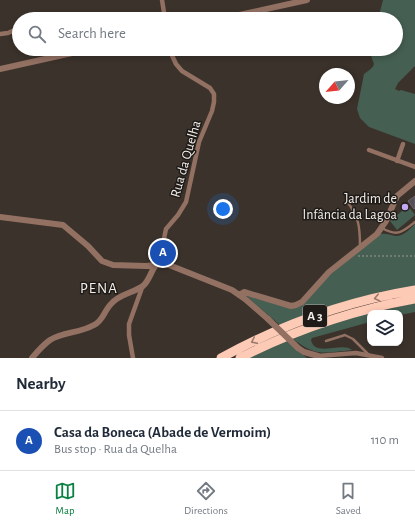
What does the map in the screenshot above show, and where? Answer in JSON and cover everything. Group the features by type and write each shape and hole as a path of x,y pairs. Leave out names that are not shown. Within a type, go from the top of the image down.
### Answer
{"highway":[{"name":"A 3","path":"221,358 268,334 314,316 376,298 415,290"},
{"name":"A 3","path":"240,358 281,338 329,320 415,299"}],"street":[{"path":"162,0 164,12"},
{"path":"253,12 307,0"},
{"path":"0,34 12,31"},
{"path":"0,69 58,56"},
{"name":"Rua da Quelha","path":"156,265 159,262 166,229 178,216 186,202 199,142 212,112 214,102 214,94 210,88 206,84 182,71 176,64 173,56"},
{"path":"397,161 403,144"},
{"path":"369,150 415,167"},
{"path":"239,295 244,292 284,305 296,305 305,299 329,272 382,228 397,196 415,181"},
{"path":"0,217 63,225 88,246 102,261 108,264 119,266 169,266 224,286 239,295 304,352 318,357 356,353 380,358"},
{"path":"32,358 52,339 95,325 113,302 146,283 156,265"},
{"path":"133,358 129,324 143,285"}],"lane":[{"path":"346,200 359,222 360,247"},
{"path":"382,228 398,233 415,222"},
{"path":"326,341 345,335 368,355"}],"path":[{"path":"350,256 415,256"}],"green space":[{"path":"383,0 415,0 415,66 398,83 395,89 415,94 415,144 369,127 360,118 357,109 364,74 374,65 372,56 403,56 403,12 380,12"},
{"path":"408,206 415,215 397,230 390,221"},
{"path":"415,224 415,286 280,325 246,296 297,308 303,304 325,279 380,234 399,236 407,232"},
{"path":"415,303 415,312 403,314 403,310 384,310"},
{"path":"367,314 367,323 312,338 311,340 318,348 323,349 342,347 352,350 327,353 314,351 292,338 340,321"},
{"path":"286,341 307,358 250,358"}],"building":[{"path":"415,196 415,208 414,209 408,201"}],"place":[{"name":"Jardim de Infância da Lagoa","path":"405,207"},
{"name":"Casa da Boneca (Abade de Vermoim)","path":"163,253"}],"district":[{"name":"PENA","path":"99,288"}]}
